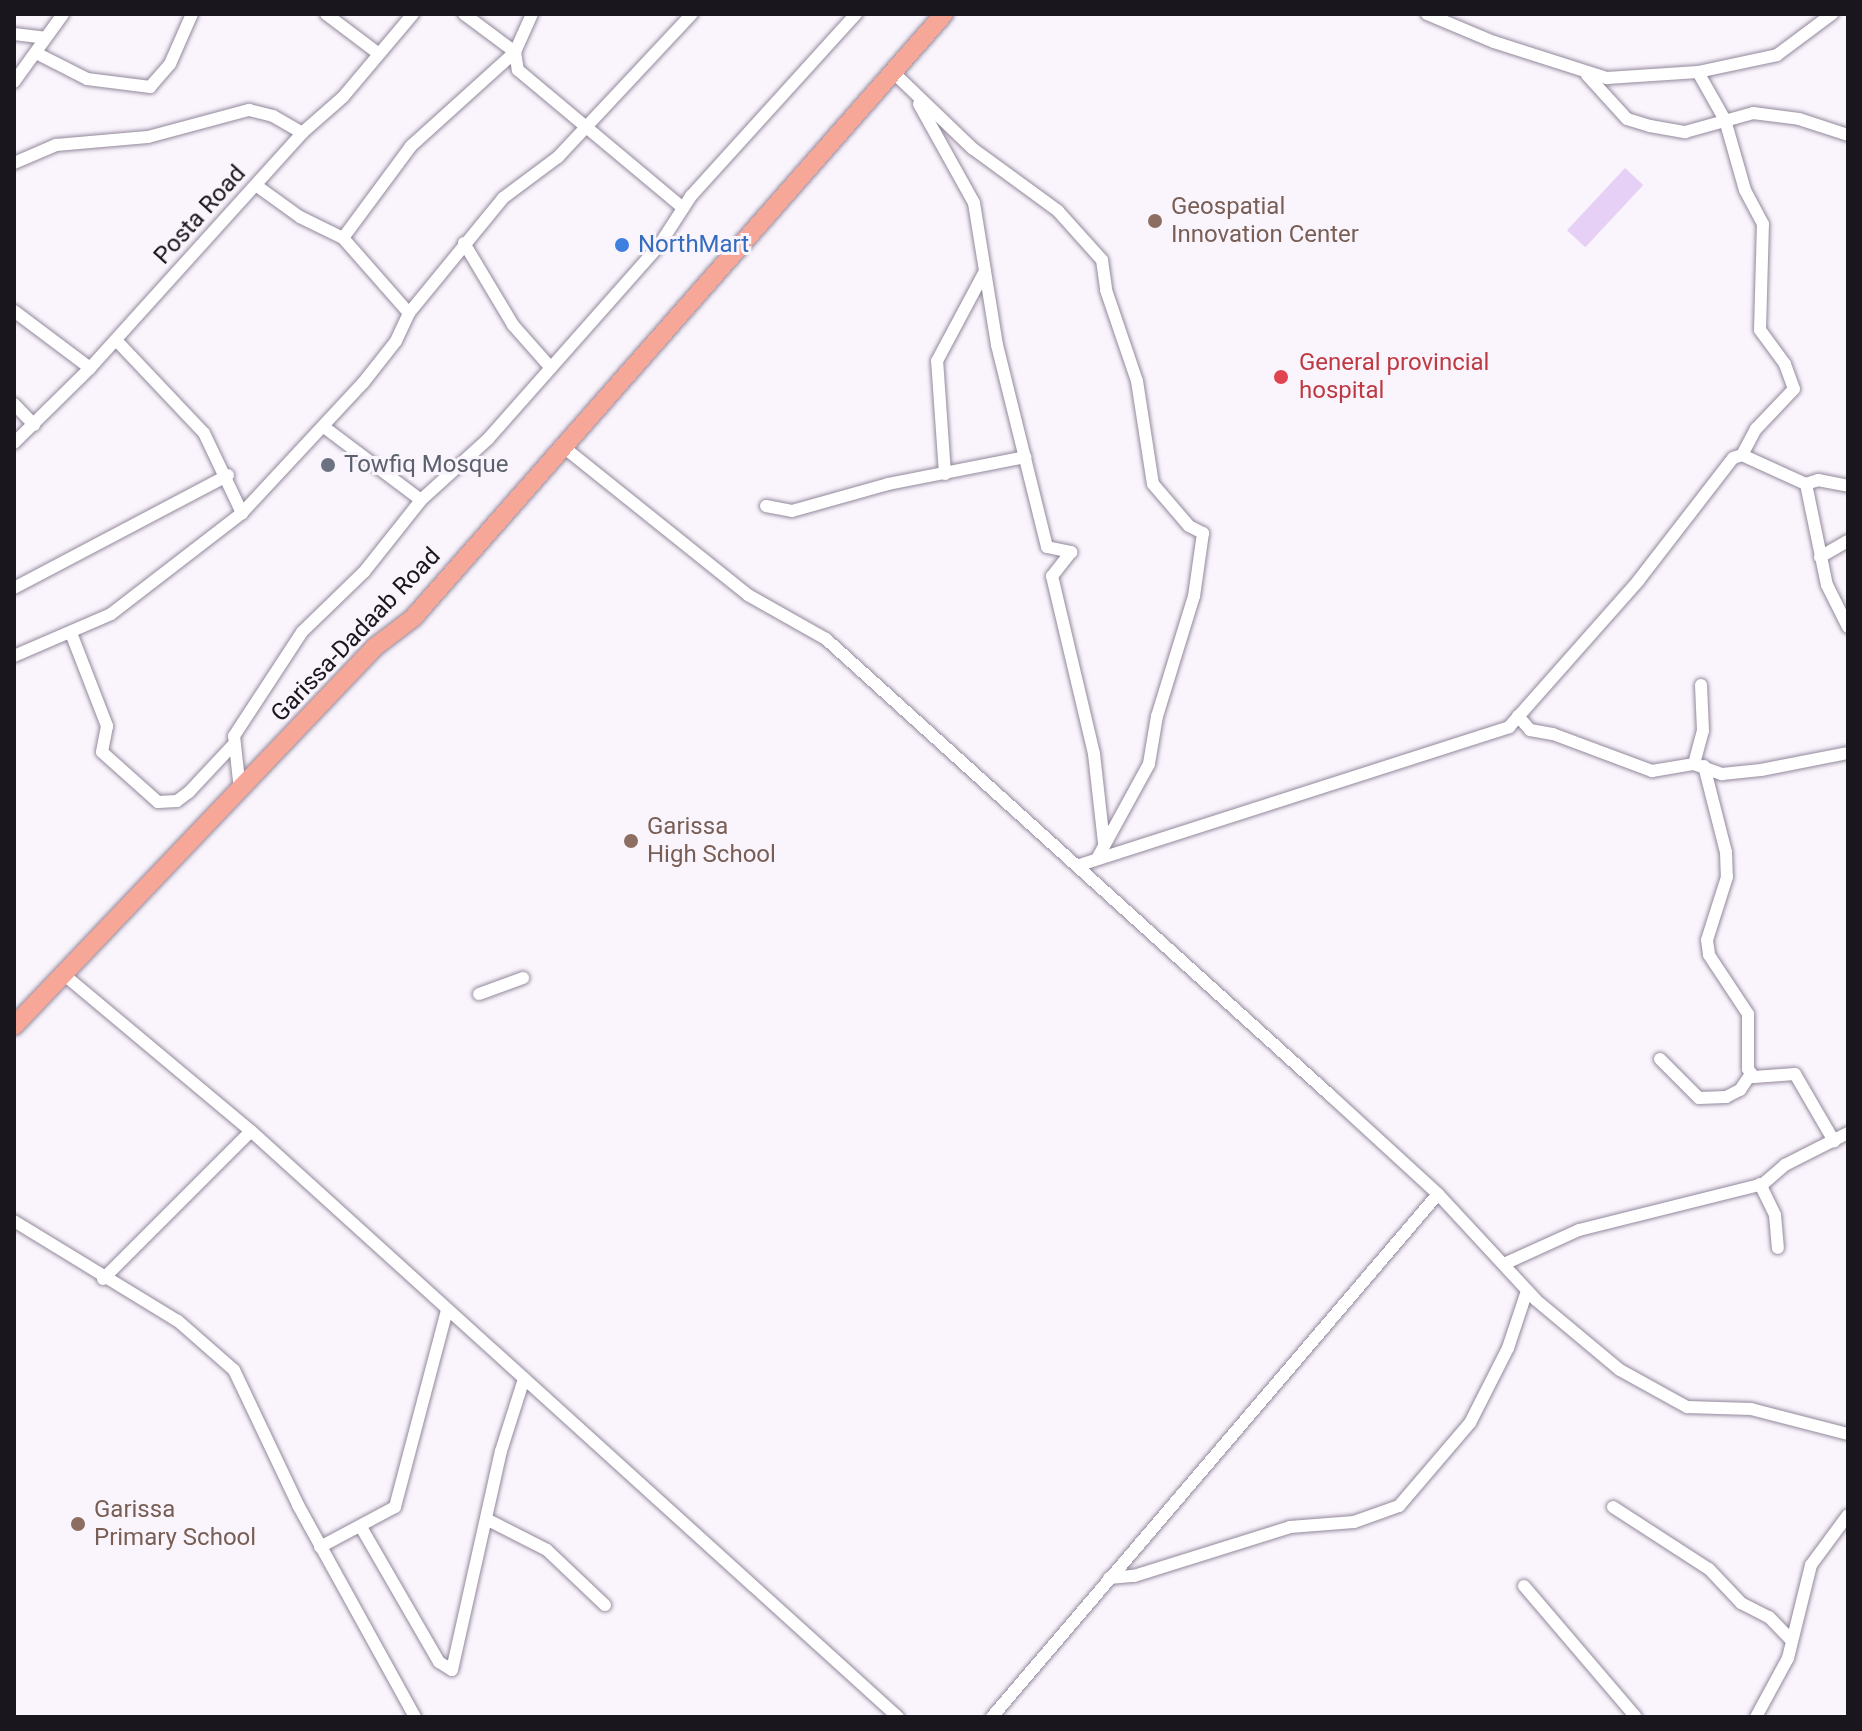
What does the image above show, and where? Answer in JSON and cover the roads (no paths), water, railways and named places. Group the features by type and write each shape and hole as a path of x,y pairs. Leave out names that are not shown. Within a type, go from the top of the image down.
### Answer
{"highway":[{"name":"Garissa-Dadaab Road","path":"14,1026 375,647 413,618 561,445 944,14"}],"street":[{"path":"14,82 38,54 45,38 63,14"},
{"path":"38,54 87,79 150,87 170,64 192,14"},
{"path":"326,14 379,54"},
{"name":"Posta Road","path":"14,443 90,368 413,14"},
{"path":"464,14 515,52 518,70 683,208"},
{"path":"343,238 411,146 515,52 532,14"},
{"path":"14,656 111,614 242,513 324,427 396,341 409,313 464,243 512,190 538,175 692,14"},
{"path":"71,633 107,726 102,752 158,802 177,801 232,746 302,632 364,572 421,500 463,466 551,368 658,247 683,208 856,14"},
{"path":"1427,14 1587,75 1698,72 1777,55 1832,14"},
{"path":"14,34 45,38"},
{"path":"893,72 972,148 1058,211 1102,260 1106,290 1137,381 1153,484 1189,526 1203,533 1194,596 1157,716 1149,764 1098,857"},
{"path":"1698,72 1725,120 1745,190 1763,224 1760,330 1785,364 1794,389 1756,429 1742,455"},
{"path":"1587,75 1627,119 1650,126 1685,132 1725,120 1771,114 1848,135"},
{"path":"915,96 974,203 997,345 1047,547 1071,552 1052,576 1094,754 1104,843"},
{"path":"14,163 56,145 148,137 249,110 273,116 302,133"},
{"path":"257,186 307,221 343,238 409,313"},
{"path":"464,243 513,325 551,368"},
{"path":"945,474 937,361 985,271"},
{"path":"14,311 90,368"},
{"path":"116,340 204,433 228,475 242,513"},
{"path":"14,404 34,425"},
{"path":"324,427 370,456 421,500"},
{"path":"561,445 748,595 826,639 1080,865 1438,1194 1527,1291 1620,1370 1669,1401 1708,1411 1751,1409 1848,1434"},
{"path":"1080,865 1509,727 1638,581 1733,458 1742,455 1806,484 1818,480 1848,486"},
{"path":"766,506 792,511 1025,457"},
{"path":"14,588 228,475"},
{"path":"1806,484 1820,557 1848,627"},
{"path":"1820,557 1848,541"},
{"path":"1660,1059 1699,1098 1726,1097 1740,1090 1750,1075 1748,1014 1709,955 1707,940 1727,877 1726,852 1699,765 1703,731 1701,685"},
{"path":"1518,716 1530,730 1553,734 1652,771 1699,765 1722,774 1761,770 1848,753"},
{"path":"232,746 240,790"},
{"path":"62,973 251,1131 898,1717"},
{"path":"479,994 523,978"},
{"path":"1750,1075 1795,1074 1834,1141"},
{"path":"103,1279 251,1131"},
{"path":"1504,1264 1579,1230 1760,1184 1848,1133"},
{"path":"1760,1184 1775,1215 1778,1248"},
{"path":"992,1717 1438,1194"},
{"path":"14,1221 103,1279 178,1321 234,1370 320,1547 415,1717"},
{"path":"1109,1578 1134,1576 1290,1527 1354,1522 1399,1506 1470,1423 1508,1348 1527,1291"},
{"path":"320,1547 395,1507 447,1310"},
{"path":"361,1527 439,1662 452,1670 501,1451 524,1379"},
{"path":"1613,1507 1709,1569 1741,1603 1769,1617 1792,1641"},
{"path":"1756,1717 1792,1641 1811,1565 1848,1515"},
{"path":"488,1520 547,1550 605,1605"},
{"path":"1524,1586 1636,1717"}],"place":[{"name":"Geospatial Innovation Center","path":"1155,221"},
{"name":"NorthMart","path":"622,245"},
{"name":"General provincial hospital","path":"1281,377"},
{"name":"Towfiq Mosque","path":"328,465"},
{"name":"Garissa High School","path":"631,841"},
{"name":"Garissa Primary School","path":"78,1524"}]}
